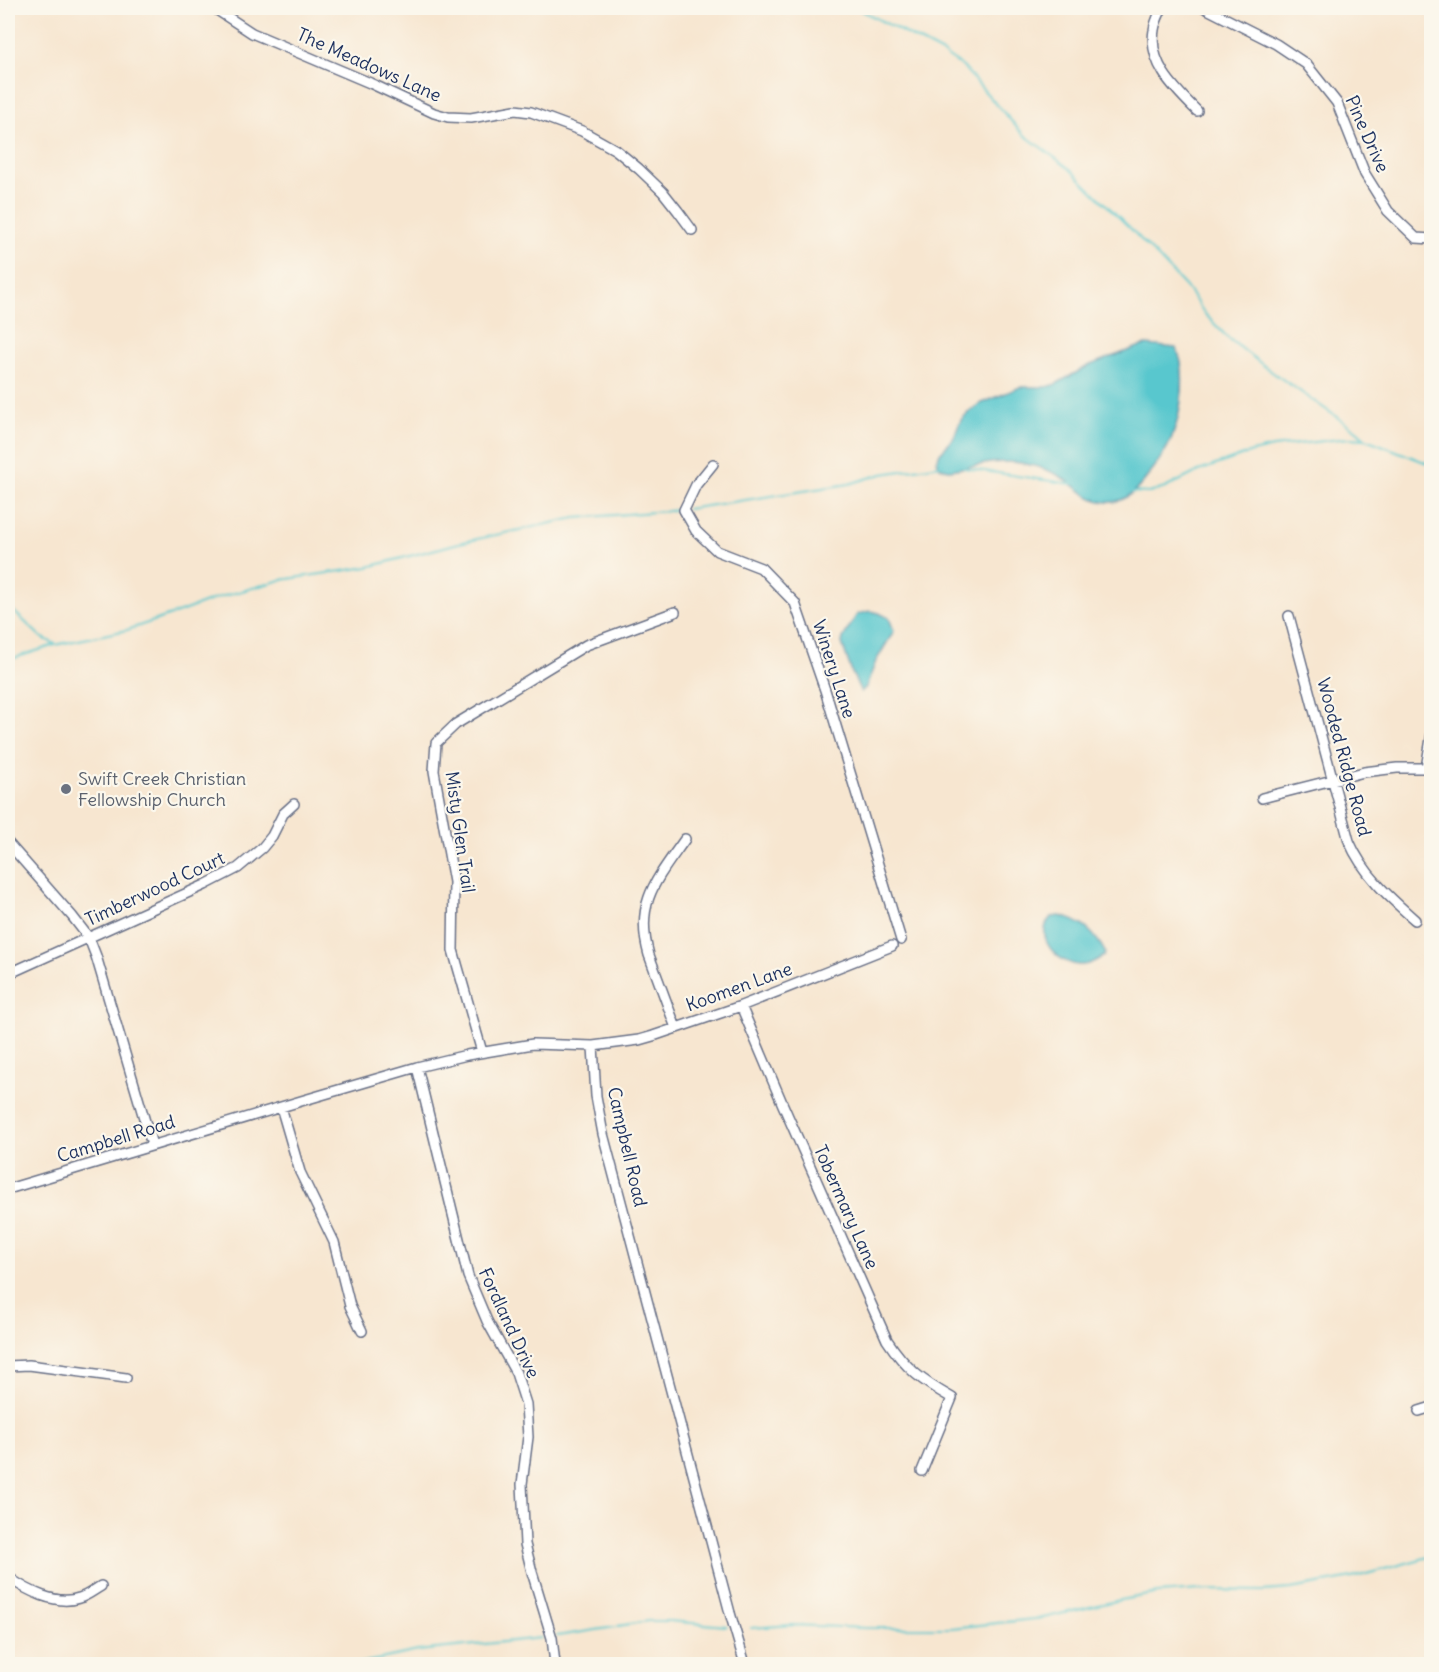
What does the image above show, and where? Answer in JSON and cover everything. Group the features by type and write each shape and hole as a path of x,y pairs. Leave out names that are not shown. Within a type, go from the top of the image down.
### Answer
{"street":[{"name":"The Meadows Lane","path":"214,8 252,33 370,82 434,113 448,117 471,118 515,110 531,112 582,131 616,150 639,169 668,198 692,230"},
{"path":"1162,8 1154,28 1152,43 1155,58 1177,91 1197,111"},
{"name":"Pine Drive","path":"1205,8 1276,44 1306,64 1337,103 1365,174 1388,211 1416,238 1431,239"},
{"name":"Winery Lane","path":"713,464 696,485 684,510 696,531 717,551 761,568 795,603 825,690 901,940"},
{"name":"Misty Glen Trail","path":"482,1052 453,950 454,882 434,771 436,743 456,724 586,645 675,612"},
{"name":"Wooded Ridge Road","path":"1290,616 1348,841 1359,862 1377,885 1415,920"},
{"path":"1262,798 1380,770 1429,768 1431,733"},
{"name":"Timberwood Court","path":"8,974 238,868 253,858 262,848 272,836 283,814 294,804"},
{"path":"676,1028 645,943 643,924 647,900 653,887 685,838"},
{"path":"8,843 89,938 152,1145"},
{"name":"Koomen Lane","path":"593,1046 639,1040 676,1028 741,1006 892,946"},
{"name":"Tobermary Lane","path":"741,1006 887,1340 912,1371 952,1398 922,1471"},
{"name":"Campbell Road","path":"8,1189 417,1067 482,1052 533,1044 593,1046 596,1096 603,1134 745,1665"},
{"name":"Fordland Drive","path":"417,1067 468,1276 487,1321 516,1373 526,1404 528,1437 522,1484 525,1544 552,1638 555,1665"},
{"path":"281,1107 305,1186 331,1236 350,1306 362,1331"},
{"path":"8,1366 49,1367 126,1378"},
{"path":"1419,1411 1431,1407"},
{"path":"8,1577 37,1594 61,1599 77,1599 101,1586"}],"water":[{"path":"1146,345 1176,348 1182,368 1182,392 1175,427 1167,447 1145,480 1123,499 1112,502 1096,500 1056,474 1021,463 994,463 949,470 941,468 937,461 940,453 953,439 961,420 980,404 1020,387 1046,387 1056,384 1090,365"},
{"path":"870,611 889,618 894,631 876,661 866,687 861,692 842,643 856,616"},
{"path":"1060,916 1075,921 1087,929 1101,945 1105,952 1104,956 1082,965 1065,961 1058,956 1047,942 1045,933 1046,925 1051,917"}],"waterway":[{"path":"857,8 944,54 963,67 1023,134 1070,169 1130,228 1186,287 1205,314 1228,338 1366,439"},
{"path":"1131,492 1149,493 1165,488 1199,471 1252,452 1273,447 1348,438 1366,439 1432,465"},
{"path":"687,509 849,484 882,474 941,465"},
{"path":"964,468 1072,484"},
{"path":"8,660 55,645 127,630 217,598 281,580 368,567 459,543 575,518 681,510"},
{"path":"8,606 41,637 55,644"},
{"path":"751,1628 791,1625 951,1628 1043,1618 1158,1593 1291,1589 1352,1578 1432,1556"},
{"path":"618,1626 648,1621 727,1626"},
{"path":"557,1636 615,1627"},
{"path":"357,1664 418,1651 541,1638"}],"place":[{"name":"Swift Creek Christian Fellowship Church","path":"66,789"}]}
